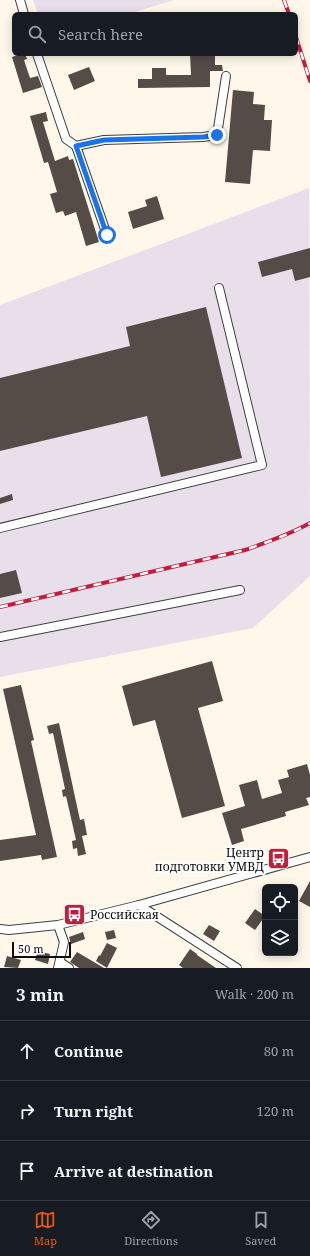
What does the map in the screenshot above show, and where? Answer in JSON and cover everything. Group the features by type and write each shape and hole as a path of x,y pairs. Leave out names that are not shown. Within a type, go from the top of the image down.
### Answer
{"street":[{"path":"20,0 23,12"},
{"path":"37,56 66,139 76,146 107,235"},
{"path":"76,146 104,140 203,137 217,135 226,76"},
{"path":"0,528 262,465 219,288"},
{"path":"0,637 240,590"},
{"path":"0,929 9,930 58,925 140,905 310,857"},
{"path":"140,905 237,968"},
{"path":"58,925 64,942 59,965 69,968"}],"shaded area":[{"path":"33,0 175,0 135,12 37,12"},
{"path":"309,188 310,576 253,628 0,677 0,305"}],"building":[{"path":"26,56 27,59 24,60 30,78 38,76 42,87 23,93 12,57"},
{"path":"190,56 215,56 215,65 222,65 223,71 210,71 210,87 138,88 138,79 152,79 152,68 166,68 166,75 191,75"},
{"path":"89,67 95,81 74,90 68,75"},
{"path":"233,90 254,92 253,104 265,105 264,120 272,120 270,151 253,150 250,184 225,182"},
{"path":"46,112 48,121 43,122 55,161 68,156 69,160 73,159 99,242 86,246 76,212 65,216 63,211 56,213 50,194 57,192 48,162 44,163 30,116"},
{"path":"157,196 164,219 133,229 128,212 147,206 145,200"},
{"path":"310,248 310,277 295,281 292,269 262,277 258,262"},
{"path":"206,307 242,458 161,477 147,416 0,451 0,378 130,346 126,327"},
{"path":"12,494 13,500 0,504 0,498"},
{"path":"16,570 22,593 0,598 0,574"},
{"path":"212,661 223,701 198,708 225,806 182,818 155,720 133,726 122,686"},
{"path":"21,685 34,740 31,741 57,857 42,860 41,855 0,861 0,840 36,835 3,689"},
{"path":"59,723 80,820 84,819 87,835 82,836 86,854 78,856 77,848 73,849 72,841 76,840 66,796 63,797 62,790 65,789 53,733 49,734 47,726"},
{"path":"307,764 310,775 310,797 306,798 309,805 285,812 286,816 241,829 244,841 232,845 222,813 245,806 239,785 257,780 262,799 282,793 278,780 289,777 287,770"},
{"path":"310,881 310,907 299,901"},
{"path":"255,909 262,914 262,920 255,930 245,923"},
{"path":"209,925 220,931 214,941 203,934"},
{"path":"114,930 116,938 107,940 105,932"},
{"path":"83,932 85,939 71,944 69,937"},
{"path":"107,943 117,948 107,968 96,961"},
{"path":"190,949 216,968 183,968 179,965"},
{"path":"38,951 50,954 48,964 35,960"},
{"path":"77,952 104,968 79,968 70,962"},
{"path":"7,956 21,960 18,968 4,967"}],"railway":[{"path":"284,0 288,12"},
{"path":"298,43 310,81"},
{"path":"0,607 245,550 286,535 310,523"}],"place":[{"name":"Центр подготовки УМВД","path":"279,859"},
{"name":"Российская","path":"74,914"}],"route":[{"path":"107,235 76,146 104,140 203,137 217,135"}]}
